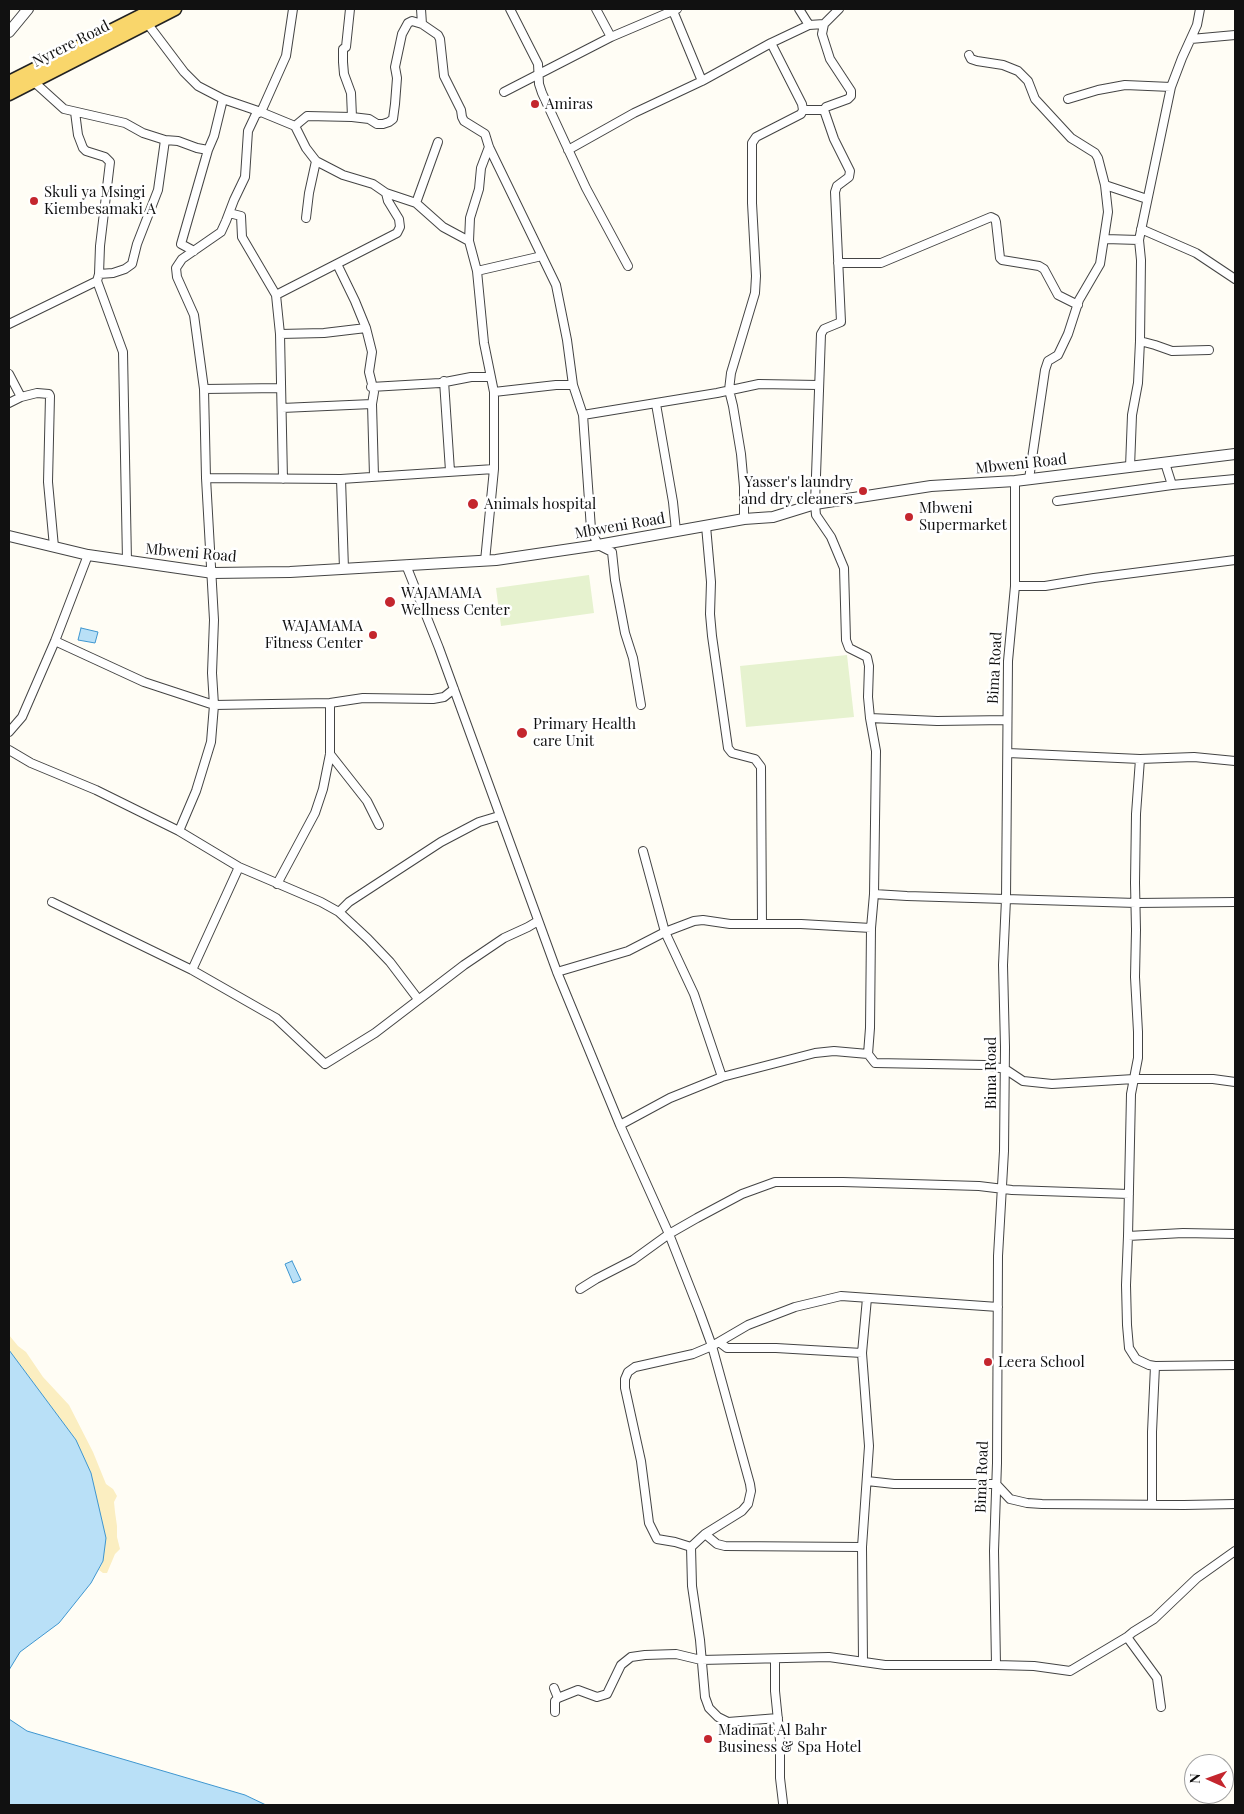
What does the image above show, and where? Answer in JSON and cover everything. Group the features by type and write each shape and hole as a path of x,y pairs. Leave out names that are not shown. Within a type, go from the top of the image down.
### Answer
{"main road":[{"name":"Nyrere Road","path":"9,82 154,9"},
{"name":"Nyrere Road","path":"9,94 176,9"}],"street":[{"path":"9,32 28,9"},
{"path":"179,831 196,791 211,742 214,705 212,673 214,620 213,573 206,478 204,389 194,315 176,277 176,268 182,259 221,232 245,177 248,132 256,114 261,112 286,56 293,9"},
{"path":"350,9 346,47 343,49 343,62 344,74 352,93 352,117"},
{"path":"421,9 422,24"},
{"path":"510,9 538,64 539,84 542,93 568,150 628,266"},
{"path":"596,9 611,37"},
{"path":"799,9 809,25"},
{"path":"803,110 824,110 826,107 848,99 851,96 850,91 830,59 822,34 824,24 839,9"},
{"path":"1130,467 1132,414 1138,383 1140,341 1141,260 1139,240 1171,87 1197,25 1200,9"},
{"path":"504,92 611,37 675,10 702,81"},
{"path":"295,126 307,116 352,117 383,124 389,122 393,119 397,78 395,67 402,34 408,22 412,21 422,24 438,35 444,76 461,110 462,117 464,121 485,134 489,147 556,284 567,340 573,385 583,415 592,529 598,545 612,552 625,633 633,658 641,705"},
{"path":"147,23 184,72 198,86 223,99 295,126 306,148 316,161 343,175 373,184 386,193 416,203 443,227 469,241"},
{"path":"568,150 634,113 702,81 771,43 809,25 824,24"},
{"path":"1191,39 1235,34"},
{"path":"744,519 741,454 729,390 731,373 755,292 752,143 756,137 801,114 803,110 802,104 771,43"},
{"path":"970,56 971,59 977,61 1003,65 1018,72 1028,81 1035,99 1071,138 1095,153 1105,185 1108,212 1100,264 1078,305 1058,355 1048,361 1045,370 1029,480"},
{"path":"34,81 64,109 125,123 144,133 165,140 178,141 208,150"},
{"path":"1068,99 1117,86 1171,87"},
{"path":"194,251 181,244 208,150 214,136 223,99"},
{"path":"824,110 834,139 850,171 849,177 844,183 837,186 835,192 841,322 824,328 821,334 815,504 816,515 831,536 844,568 846,640 849,648 867,657 869,666 868,697 876,751 874,894 871,928 868,1054"},
{"path":"75,112 78,135 83,148 86,151 105,157 110,162 98,278 123,352 127,561"},
{"path":"9,324 98,278 125,269 132,264 136,244 158,190 165,140"},
{"path":"416,203 438,142"},
{"path":"485,560 494,469 494,392 484,343 477,270 469,241 470,218 479,189 481,168 489,147"},
{"path":"306,218 316,161"},
{"path":"1105,185 1147,199"},
{"path":"276,295 397,233 400,227 399,219 388,201 386,193"},
{"path":"229,213 241,216 242,237 276,295 280,334 283,479"},
{"path":"838,263 881,263 991,217 995,218 996,222 1000,258 1002,260 1039,266 1044,269 1058,295 1078,305"},
{"path":"1141,229 1196,254 1235,277"},
{"path":"1104,239 1139,240"},
{"path":"477,270 542,256"},
{"path":"337,264 355,300 366,328 372,352 369,372 371,387 374,392 372,404 374,476"},
{"path":"280,334 324,333 366,328"},
{"path":"1140,341 1172,351 1210,350"},
{"path":"9,374 20,398"},
{"path":"371,387 471,377 490,377"},
{"path":"444,381 450,471"},
{"path":"583,415 656,404 759,384 818,385"},
{"path":"494,392 556,385 573,385"},
{"path":"204,389 281,388"},
{"path":"9,403 37,393 49,394 50,396 48,482 54,547"},
{"path":"282,408 372,404"},
{"path":"656,404 673,502 676,531"},
{"name":"Mbweni Road","path":"9,536 88,555 213,573 290,572 485,560 531,556 744,519 773,517 815,504 931,486 1029,480 1235,454"},
{"path":"1165,463 1172,485"},
{"path":"206,478 342,479 494,469"},
{"path":"342,479 344,569"},
{"path":"1057,501 1172,485 1235,479"},
{"name":"Bima Road","path":"996,1665 994,1551 998,1256 1004,1151 1003,965 1006,899 1007,720 1008,661 1015,586 1015,481"},
{"path":"706,526 712,582 710,614 712,636 728,748 732,753 755,759 761,767 762,924"},
{"path":"9,732 22,717 55,641 88,555"},
{"path":"1015,586 1045,586 1235,560"},
{"path":"406,565 454,689 499,816 506,829 557,972 620,1125 716,1344 751,1491 748,1504 742,1511 705,1534 691,1547 692,1586 705,1697 709,1708 718,1718 728,1722 778,1718"},
{"path":"55,641 144,682 214,705 330,703 363,698 433,699 444,697 454,689"},
{"path":"277,884 315,814 330,754 330,703"},
{"path":"870,718 937,721 1007,720"},
{"path":"9,750 32,763 96,790 179,831 239,867 321,902 339,912 390,962 418,999"},
{"path":"1008,753 1140,759 1194,757 1235,760"},
{"path":"330,754 367,801 379,825"},
{"path":"1140,759 1135,841 1135,977 1138,1058 1131,1109 1126,1285 1129,1348 1136,1359 1155,1366 1235,1365"},
{"path":"339,912 349,902 441,842 479,822 499,816"},
{"path":"643,851 665,932 694,994 722,1077"},
{"path":"192,970 239,867"},
{"path":"874,894 1136,902 1235,902"},
{"path":"52,902 192,970 276,1018 325,1064 375,1033 418,999 504,938 528,928 538,921"},
{"path":"557,972 628,951 665,932 694,921 703,920 730,924 800,924 871,928"},
{"path":"620,1125 670,1098 722,1077 815,1053 834,1051 868,1054 876,1063 984,1065 1005,1069 1023,1081 1052,1084 1134,1079 1213,1079 1235,1082"},
{"path":"580,1289 596,1278 633,1260 668,1234 742,1194 775,1182 853,1182 979,1186 1002,1189 1129,1194"},
{"path":"1128,1236 1183,1233 1235,1234"},
{"path":"691,1547 657,1538 651,1528 640,1461 628,1406 625,1379 628,1372 634,1367 693,1354 716,1344 748,1325 795,1307 842,1296 998,1307"},
{"path":"863,1662 862,1547 869,1446 862,1353 867,1298"},
{"path":"716,1344 727,1348 776,1348 862,1353"},
{"path":"1152,1504 1152,1432 1155,1366"},
{"path":"867,1481 894,1484 996,1484 1010,1499 1027,1503 1061,1505 1235,1504"},
{"path":"705,1534 717,1544 724,1546 862,1547"},
{"path":"555,1712 555,1701 558,1698 578,1690 597,1697 607,1694 621,1664 631,1657 676,1654 701,1660 829,1657 885,1665 1034,1666 1070,1671 1127,1637 1166,1610 1197,1578 1235,1552"},
{"path":"1127,1637 1157,1678 1161,1707"},
{"path":"775,1659 775,1691 783,1803"},
{"path":"554,1688 558,1698"}],"sand":[{"path":"9,1335 26,1352 43,1377 69,1405 93,1452 106,1484 113,1489 117,1496 114,1502 120,1549 115,1554 107,1573 99,1570 103,1561 76,1440 9,1350"}],"green space":[{"path":"589,575 594,613 501,626 496,588"},
{"path":"847,655 854,717 746,727 740,666"}],"water":[{"path":"81,628 98,632 95,643 78,640"},
{"path":"292,1261 301,1280 293,1283 285,1264"},
{"path":"9,1350 76,1440 91,1473 106,1538 103,1561 91,1583 59,1623 20,1652 9,1670"},
{"path":"9,1719 27,1731 245,1795 266,1805 9,1805"}],"place":[{"name":"Amiras","path":"535,104"},
{"name":"Skuli ya Msingi Kiembesamaki A","path":"34,201"},
{"name":"Yasser's laundry and dry cleaners","path":"863,491"},
{"name":"Animals hospital","path":"473,504"},
{"name":"Mbweni Supermarket","path":"909,517"},
{"name":"WAJAMAMA Wellness Center","path":"390,602"},
{"name":"WAJAMAMA Fitness Center","path":"373,635"},
{"name":"Primary Health care Unit","path":"522,733"},
{"name":"Leera School","path":"988,1362"},
{"name":"Madinat Al Bahr Business & Spa Hotel","path":"708,1739"}]}
